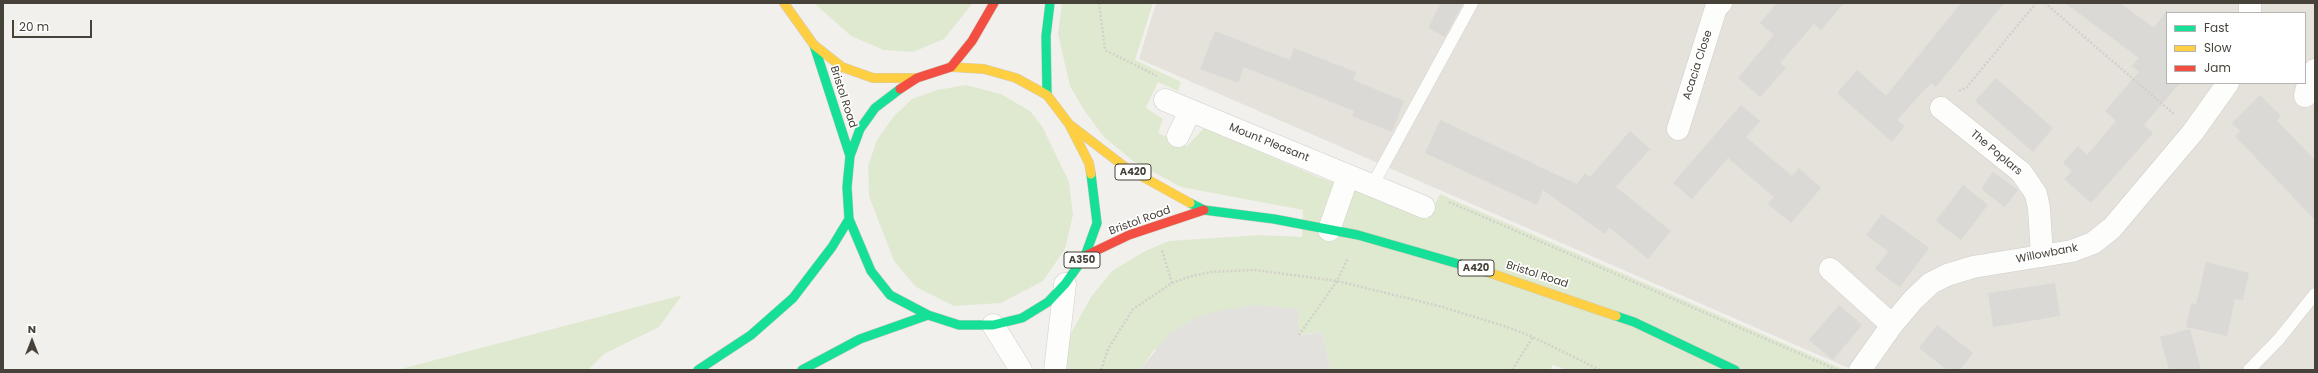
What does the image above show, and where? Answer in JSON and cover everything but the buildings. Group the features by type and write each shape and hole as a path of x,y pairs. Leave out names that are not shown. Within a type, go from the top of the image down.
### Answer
{"main road":[{"name":"Bristol Road","path":"784,3 814,45 842,67 873,78 917,78"},
{"path":"951,67 972,41 994,3"},
{"path":"1047,95 1046,36 1050,3"},
{"name":"Bristol Road","path":"814,45 850,156"},
{"name":"A350","path":"951,67 984,69 1016,78 1047,95 1069,124 1089,163 1095,192 1097,223 1085,256 1065,284 1048,302 1022,318 993,325 959,325 928,315 890,295 871,271 849,220 847,187 850,156 860,129 875,108 917,78 951,67"},
{"name":"Bristol Road","path":"1069,124 1125,167 1204,210 1274,219 1358,236 1492,273 1634,322 1735,370"},
{"name":"Bristol Road","path":"1085,256 1129,236 1204,210"},
{"path":"698,370 751,335 793,298 832,248 849,220"},
{"path":"802,370 860,339 928,315"}],"street":[{"name":"Acacia Close","path":"1678,129 1716,8 1721,3"},
{"name":"Willowbank","path":"1860,370 1892,325 1917,296 1931,284 1947,275 1973,267 2072,251 2093,243 2112,228 2193,132 2227,84"},
{"name":"Mount Pleasant","path":"1164,90 1190,111 1424,208"},
{"name":"The Poplars","path":"1941,107 2021,172 2030,185 2036,194 2039,208 2042,256"},
{"path":"1178,136 1190,111"},
{"path":"1329,230 1348,176"},
{"path":"1830,269 1892,325"},
{"path":"1055,370 1065,284"},
{"path":"993,325 1021,370"}],"lane":[{"path":"1372,186 1472,3"},
{"path":"2249,370 2279,338 2315,294"}],"path":[{"path":"1098,3 1105,50 1164,90"},
{"path":"1941,107 1967,87 2036,3"},
{"path":"2045,3 2193,132"},
{"path":"1448,201 1838,370"},
{"path":"1155,228 1172,284"},
{"path":"1299,335 1338,281 1358,236"},
{"path":"1101,370 1108,349 1133,309 1172,284 1192,276 1211,272 1254,270 1338,281 1439,306 1533,337 1600,370"},
{"path":"1512,370 1533,337"}],"shaded area":[{"path":"1156,3 2315,3 2315,370 1853,370 1139,59"},
{"path":"1256,305 1298,309 1299,335 1322,332 1331,370 1140,370 1168,335 1197,317 1217,311"}],"green space":[{"path":"814,3 973,3 944,39 913,52 884,50 851,36"},
{"path":"1062,3 1153,3 1135,60 1181,82 1178,91 1158,82 1146,108 1163,119 1158,133 1187,146 1204,128 1318,177 1429,217 1440,194 1845,370 1566,370 1553,365 1550,370 1331,370 1322,332 1154,350 1140,370 1063,370 1070,335 1091,297 1112,271 1145,251 1169,241 1260,235 1302,237 1303,210 1181,187 1133,161 1104,137 1084,110 1070,86 1058,34"},
{"path":"966,85 1001,94 1030,111 1042,126 1069,182 1073,215 1065,249 1043,281 1001,303 954,306 916,287 894,261 869,196 868,166 877,140 894,116 912,99 937,90"},
{"path":"682,295 659,327 604,354 588,370 397,370"}],"traffic: fast":[{"path":"1047,95 1046,36 1050,3"},
{"path":"814,45 850,156"},
{"path":"900,89 875,108 860,129 850,156 847,187 849,219 871,271 890,295 928,315 959,325 993,325 1022,318 1048,302 1065,284 1085,256 1097,223 1091,174"},
{"path":"1190,203 1204,210 1274,219 1358,235 1490,273"},
{"path":"698,370 751,335 793,298 832,247 849,219"},
{"path":"802,370 860,339 928,315"},
{"path":"1616,316 1634,322 1735,370"}],"traffic: slow":[{"path":"784,3 814,45 842,67 873,78 917,78"},
{"path":"951,67 984,69 1016,78 1047,95 1069,124 1089,163 1091,174"},
{"path":"1069,124 1125,167 1190,203"},
{"path":"1490,273 1616,316"}],"traffic: jam":[{"path":"951,67 972,41 994,3"},
{"path":"900,89 917,78 951,67"},
{"path":"1085,256 1129,235 1204,210"}]}
